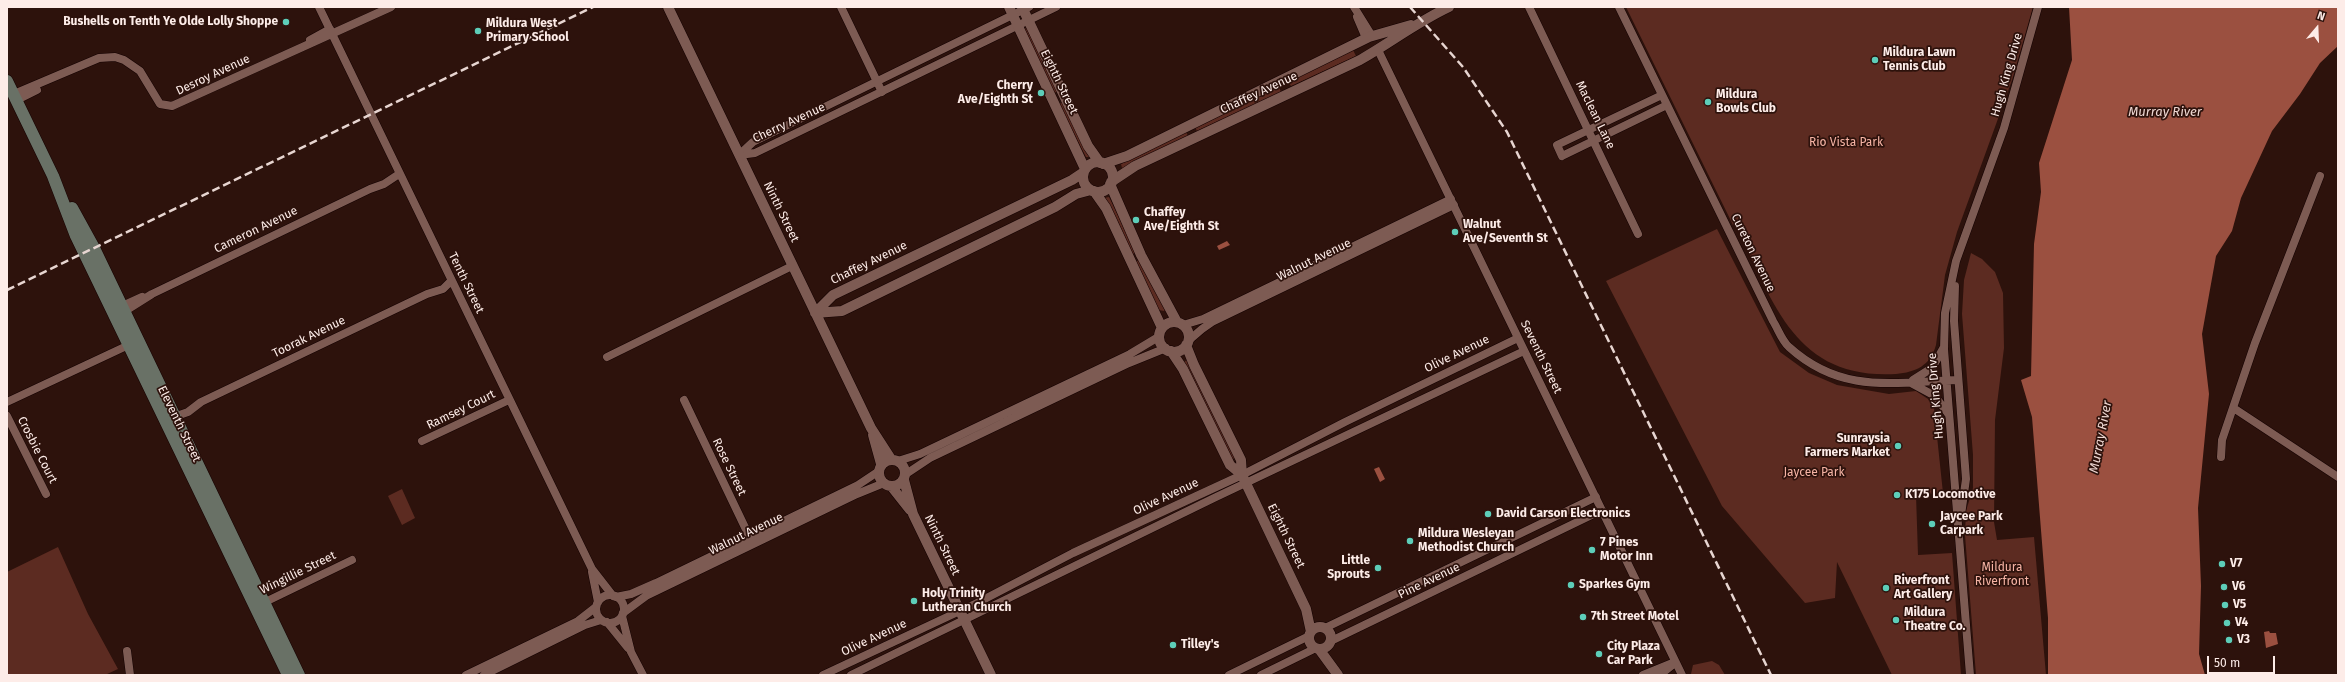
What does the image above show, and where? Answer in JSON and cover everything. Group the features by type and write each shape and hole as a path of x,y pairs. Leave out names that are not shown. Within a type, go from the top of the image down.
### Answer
{"main road":[{"name":"Eleventh Street","path":"7,81 53,176 85,231 120,310 131,342 171,416 260,605 288,675"},
{"name":"Eleventh Street","path":"260,605 299,675"}],"street":[{"name":"Tenth Street","path":"320,7 451,281 592,569 614,596"},
{"name":"Desroy Avenue","path":"15,97 99,58 115,57 124,60 140,71 158,102 170,107 186,101 332,32 391,7"},
{"name":"Ninth Street","path":"668,7 871,428 895,460"},
{"path":"841,7 882,92"},
{"name":"Cherry Avenue","path":"739,155 755,153 1056,7"},
{"path":"1354,7 1369,37 1378,50"},
{"name":"Chaffey Avenue","path":"1111,183 1135,166 1378,50 1416,24 1449,7"},
{"name":"Maclean Lane","path":"1529,7 1638,234"},
{"name":"Cureton Avenue","path":"1619,7 1773,321 1788,346 1812,364 1844,380 1864,383 1958,380"},
{"name":"Hugh King Drive","path":"1970,675 1948,380 1944,347 1945,313 1956,261 2004,128 2038,7"},
{"name":"Cherry Avenue","path":"739,155 753,142 1011,11 1025,8"},
{"name":"Eighth Street","path":"1025,8 1029,21 1088,146 1102,163"},
{"name":"Eighth Street","path":"1011,11 1085,170"},
{"name":"Chaffey Avenue","path":"1102,163 1127,156 1369,37 1416,24"},
{"name":"Seventh Street","path":"1378,50 1682,675"},
{"path":"1282,81 1288,93"},
{"path":"1662,95 1557,145 1562,156 1667,105"},
{"path":"1187,126 1194,138"},
{"path":"1168,350 1161,332 1109,214 1093,191 1085,184 1085,170 1092,164 1102,163 1112,173 1111,183 1141,255 1180,324 1188,332 1187,343 1180,350 1168,350 1129,363 930,458 905,477 898,485 887,485 880,478 880,468 895,460 934,448 1130,354 1161,332 1169,323 1180,324"},
{"name":"Chaffey Avenue","path":"815,313 833,295 1072,180 1085,170"},
{"name":"Cameron Avenue","path":"120,310 370,189 384,184 400,174"},
{"path":"2221,457 2222,440 2234,409 2255,343 2320,176"},
{"path":"815,313 842,311 1055,207 1072,196 1103,190 1111,183"},
{"name":"Walnut Avenue","path":"1180,324 1203,319 1452,202"},
{"name":"Walnut Avenue","path":"1187,343 1198,332 1212,322 1452,202"},
{"path":"999,215 1007,231"},
{"name":"Hugh King Drive","path":"1956,261 1954,321 1966,479 1958,530"},
{"path":"903,262 910,277"},
{"path":"607,357 792,266"},
{"name":"Toorak Avenue","path":"171,416 427,294 443,289 451,281"},
{"name":"Olive Avenue","path":"823,675 962,616 1244,479 1344,422 1518,338"},
{"path":"7,402 131,342"},
{"name":"Eighth Street","path":"1187,343 1194,365 1241,460 1244,479 1306,609 1310,634"},
{"path":"1909,382 1922,376 1932,368 1944,347"},
{"name":"Eighth Street","path":"1168,350 1183,369 1230,464 1244,479"},
{"name":"Olive Avenue","path":"850,675 962,616 1073,553 1244,479 1524,351"},
{"path":"1909,382 1935,396 1950,416"},
{"name":"Ramsey Court","path":"422,441 509,400"},
{"name":"Rose Street","path":"684,400 752,541"},
{"path":"2234,409 2338,477"},
{"name":"Crosbie Court","path":"7,416 46,494"},
{"name":"Ninth Street","path":"871,428 880,468"},
{"path":"895,460 904,466 905,477"},
{"name":"Walnut Avenue","path":"622,615 646,596 858,485 880,468"},
{"name":"Ninth Street","path":"905,477 913,514 990,675"},
{"name":"Ninth Street","path":"887,485 913,514"},
{"name":"Walnut Avenue","path":"614,596 644,589 857,494 887,485"},
{"name":"Pine Avenue","path":"1324,628 1596,497"},
{"path":"1578,506 1584,518"},
{"name":"Pine Avenue","path":"1330,643 1345,634 1602,510"},
{"name":"Wingillie Street","path":"260,605 352,560"},
{"name":"Tenth Street","path":"592,569 597,605"},
{"path":"466,675 578,621 605,596 614,596 623,606 622,615 631,652 642,675"},
{"path":"597,605 597,614 631,652"},
{"name":"Eighth Street","path":"1306,609 1324,628"},
{"path":"484,675 585,625 604,621 616,621 622,615"},
{"path":"1339,621 1345,634"},
{"path":"1229,675 1310,634 1316,628 1324,628 1331,635 1330,643 1338,675"},
{"path":"1310,634 1310,642 1338,675"},
{"path":"1261,675 1317,649 1325,648 1330,643"},
{"path":"127,650 130,675"},
{"path":"1643,675 1676,662"},
{"path":"1660,675 1676,662"}],"green space":[{"name":"Rio Vista Park","path":"1626,7 2033,7 2012,80 1957,232 1945,275 1936,345 1926,363 1910,372 1896,374 1861,372 1833,364 1810,349 1791,330 1775,306 1735,224 1733,225"},
{"path":"1026,28 1058,91 1054,93 1024,30"},
{"path":"1353,50 1356,56 1291,86 1288,82"},
{"path":"1279,87 1281,92 1197,131 1195,127"},
{"path":"1064,102 1091,157 1086,157 1059,104"},
{"path":"1186,132 1188,136 1122,168 1121,164"},
{"path":"1109,197 1136,252 1133,254 1104,198"},
{"name":"Jaycee Park","path":"1717,229 1780,352 1809,373 1837,385 1889,394 1916,391 1928,399 1934,408 1943,493 1916,495 1918,555 1952,553 1961,675 1892,675 1837,562 1835,598 1805,603 1722,506 1606,281"},
{"name":"Mildura Riverfront","path":"1971,253 1982,259 1995,272 2003,293 2004,348 1995,420 1994,522 1997,540 2034,537 2046,675 1976,675 1965,535 1966,511 1973,488 1973,455 1962,314 1964,280"},
{"path":"1140,259 1165,310 1164,311 1159,310 1136,262"},
{"path":"1187,360 1236,457 1231,460 1184,362"},
{"path":"402,489 415,518 402,525 388,496"},
{"path":"58,547 88,614 118,669 105,675 7,675 7,572"},
{"path":"1712,661 1719,665 1725,675 1691,674 1693,665"}],"water":[{"name":"Murray River","path":"2069,7 2338,7 2338,46 2320,63 2300,94 2272,131 2241,198 2232,231 2216,256 2202,334 2209,394 2198,508 2201,586 2199,654 2205,675 2048,675 2048,618 2032,417 2021,380 2031,376 2034,244 2041,192 2039,163 2072,60"},
{"path":"1227,241 1230,245 1219,250 1217,246"},
{"path":"1379,467 1385,479 1380,482 1374,469"},
{"path":"2269,631 2270,633 2276,633 2278,644 2266,648 2264,632"}],"railway":[{"path":"7,290 593,7"},
{"path":"1410,7 1463,67 1507,132 1771,675"}],"place":[{"name":"Bushells on Tenth Ye Olde Lolly Shoppe","path":"286,22"},
{"name":"Mildura West Primary School","path":"478,31"},
{"name":"Mildura Lawn Tennis Club","path":"1875,60"},
{"name":"Cherry Ave/Eighth St","path":"1041,93"},
{"name":"Mildura Bowls Club","path":"1708,102"},
{"name":"Chaffey Ave/Eighth St","path":"1136,220"},
{"name":"Walnut Ave/Seventh St","path":"1455,232"},
{"name":"Sunraysia Farmers Market","path":"1898,446"},
{"name":"K175 Locomotive","path":"1897,495"},
{"name":"David Carson Electronics","path":"1488,514"},
{"name":"Jaycee Park Carpark","path":"1932,524"},
{"name":"Mildura Wesleyan Methodist Church","path":"1410,541"},
{"name":"7 Pines Motor Inn","path":"1592,550"},
{"name":"V7","path":"2222,564"},
{"name":"Little Sprouts","path":"1378,568"},
{"name":"Sparkes Gym","path":"1571,585"},
{"name":"V6","path":"2224,587"},
{"name":"Riverfront Art Gallery","path":"1886,588"},
{"name":"Holy Trinity Lutheran Church","path":"914,601"},
{"name":"V5","path":"2225,605"},
{"name":"7th Street Motel","path":"1583,617"},
{"name":"Mildura Theatre Co.","path":"1896,620"},
{"name":"V4","path":"2227,623"},
{"name":"V3","path":"2229,640"},
{"name":"Tilley's","path":"1173,645"},
{"name":"City Plaza Car Park","path":"1599,654"}]}
